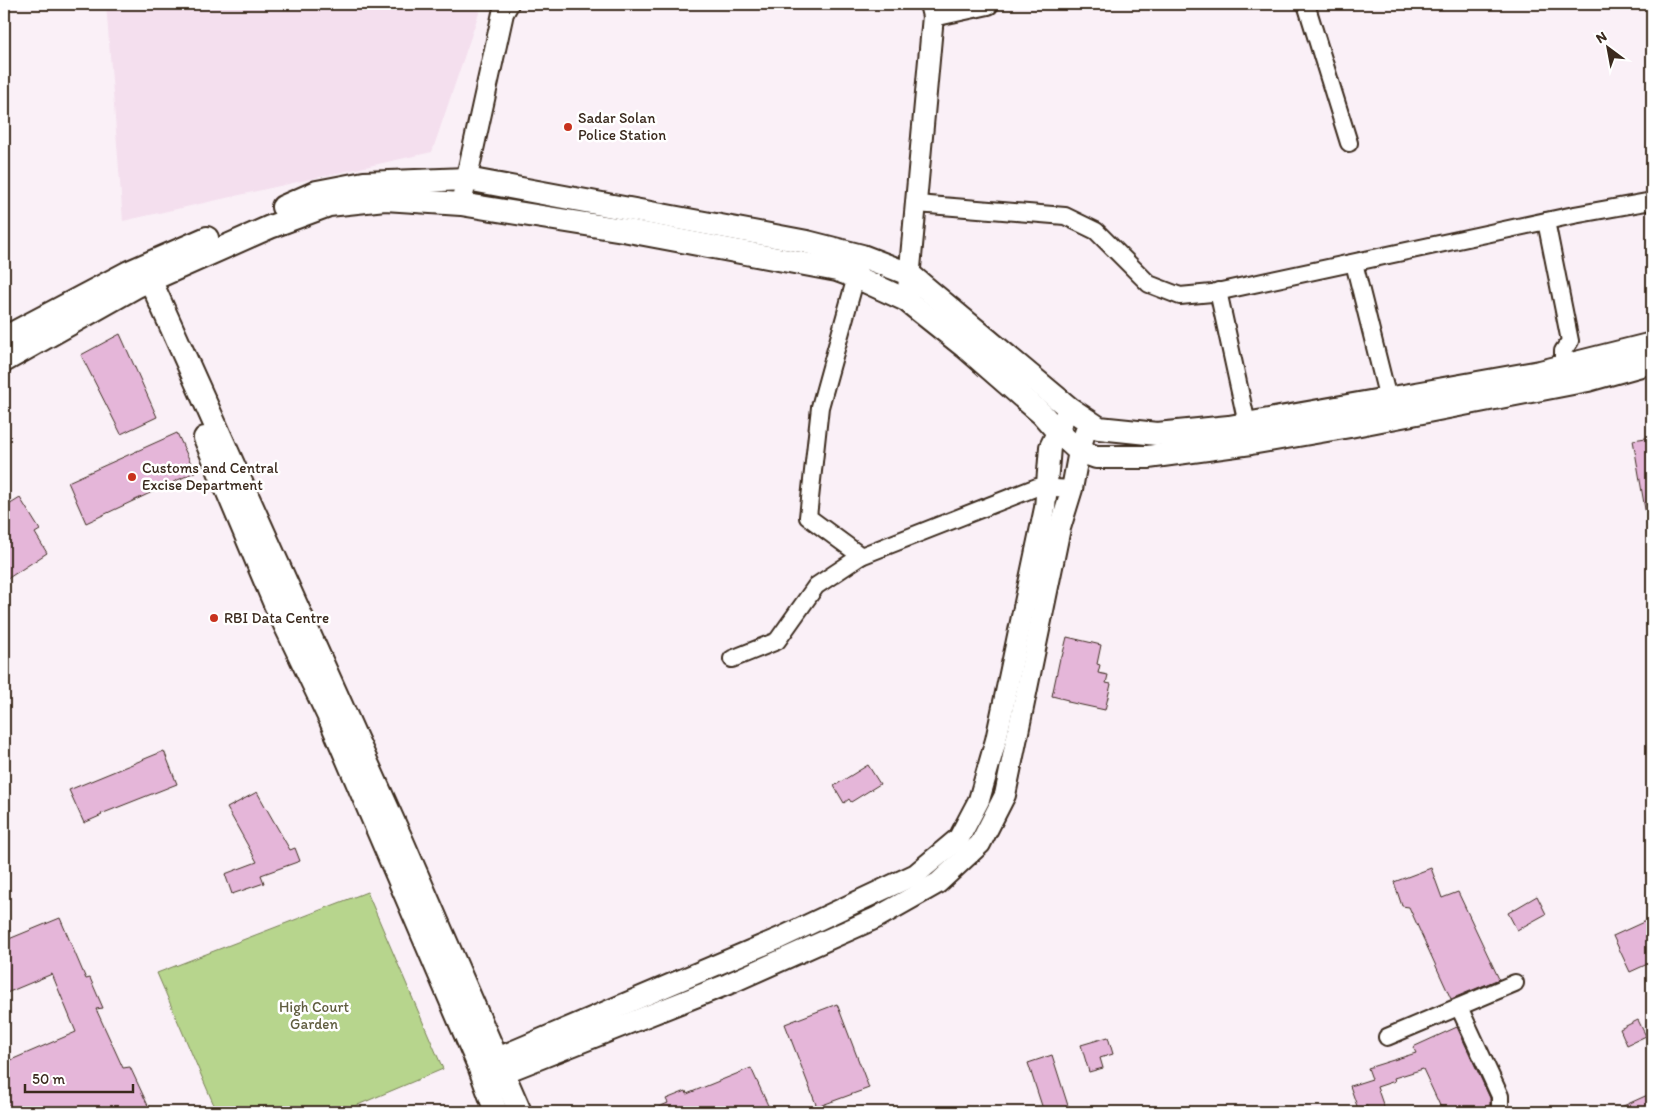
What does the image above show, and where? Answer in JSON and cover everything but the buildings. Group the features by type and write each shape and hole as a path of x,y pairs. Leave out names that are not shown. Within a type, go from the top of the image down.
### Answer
{"main road":[{"path":"4,338 317,192 364,183 467,179 807,242 859,266 906,300 1042,414 1079,451 1096,456 1148,457 1251,443 1588,380 1652,362"},
{"path":"4,360 140,276 329,205 385,199 461,204 623,230 837,270 859,266 909,274 1069,408 1099,428 1157,434 1247,424 1540,372 1652,344"},
{"path":"140,276 491,1070 520,1112"},
{"path":"491,1070 496,1112"}],"street":[{"path":"461,204 503,13 508,4"},
{"path":"906,300 917,204 932,10 988,4"},
{"path":"1306,4 1349,143"},
{"path":"917,204 1065,216 1096,231 1149,284 1180,296 1218,291 1546,221 1652,201"},
{"path":"1546,221 1570,341 1562,351 1563,366"},
{"path":"1354,263 1388,399"},
{"path":"859,266 820,407 808,517 861,556"},
{"path":"1218,291 1247,424"},
{"path":"491,1070 916,874 959,838 979,800 996,740 1045,508 1050,447 1069,408"},
{"path":"491,1070 728,984 876,918 938,883 980,844 1005,795 1060,528 1072,489 1079,451 1089,421"},
{"path":"732,659 776,641 816,586 861,556 1037,488 1072,489"},
{"path":"1387,1037 1515,983"},
{"path":"1459,1007 1500,1096 1500,1112"}],"shaded area":[{"path":"106,4 482,4 432,152 123,221"}],"green space":[{"name":"High Court Garden","path":"367,892 443,1069 341,1112 217,1112 157,973"}],"place":[{"name":"Sadar Solan Police Station","path":"568,127"},
{"name":"Customs and Central Excise Department","path":"132,477"},
{"name":"RBI Data Centre","path":"214,618"}]}
